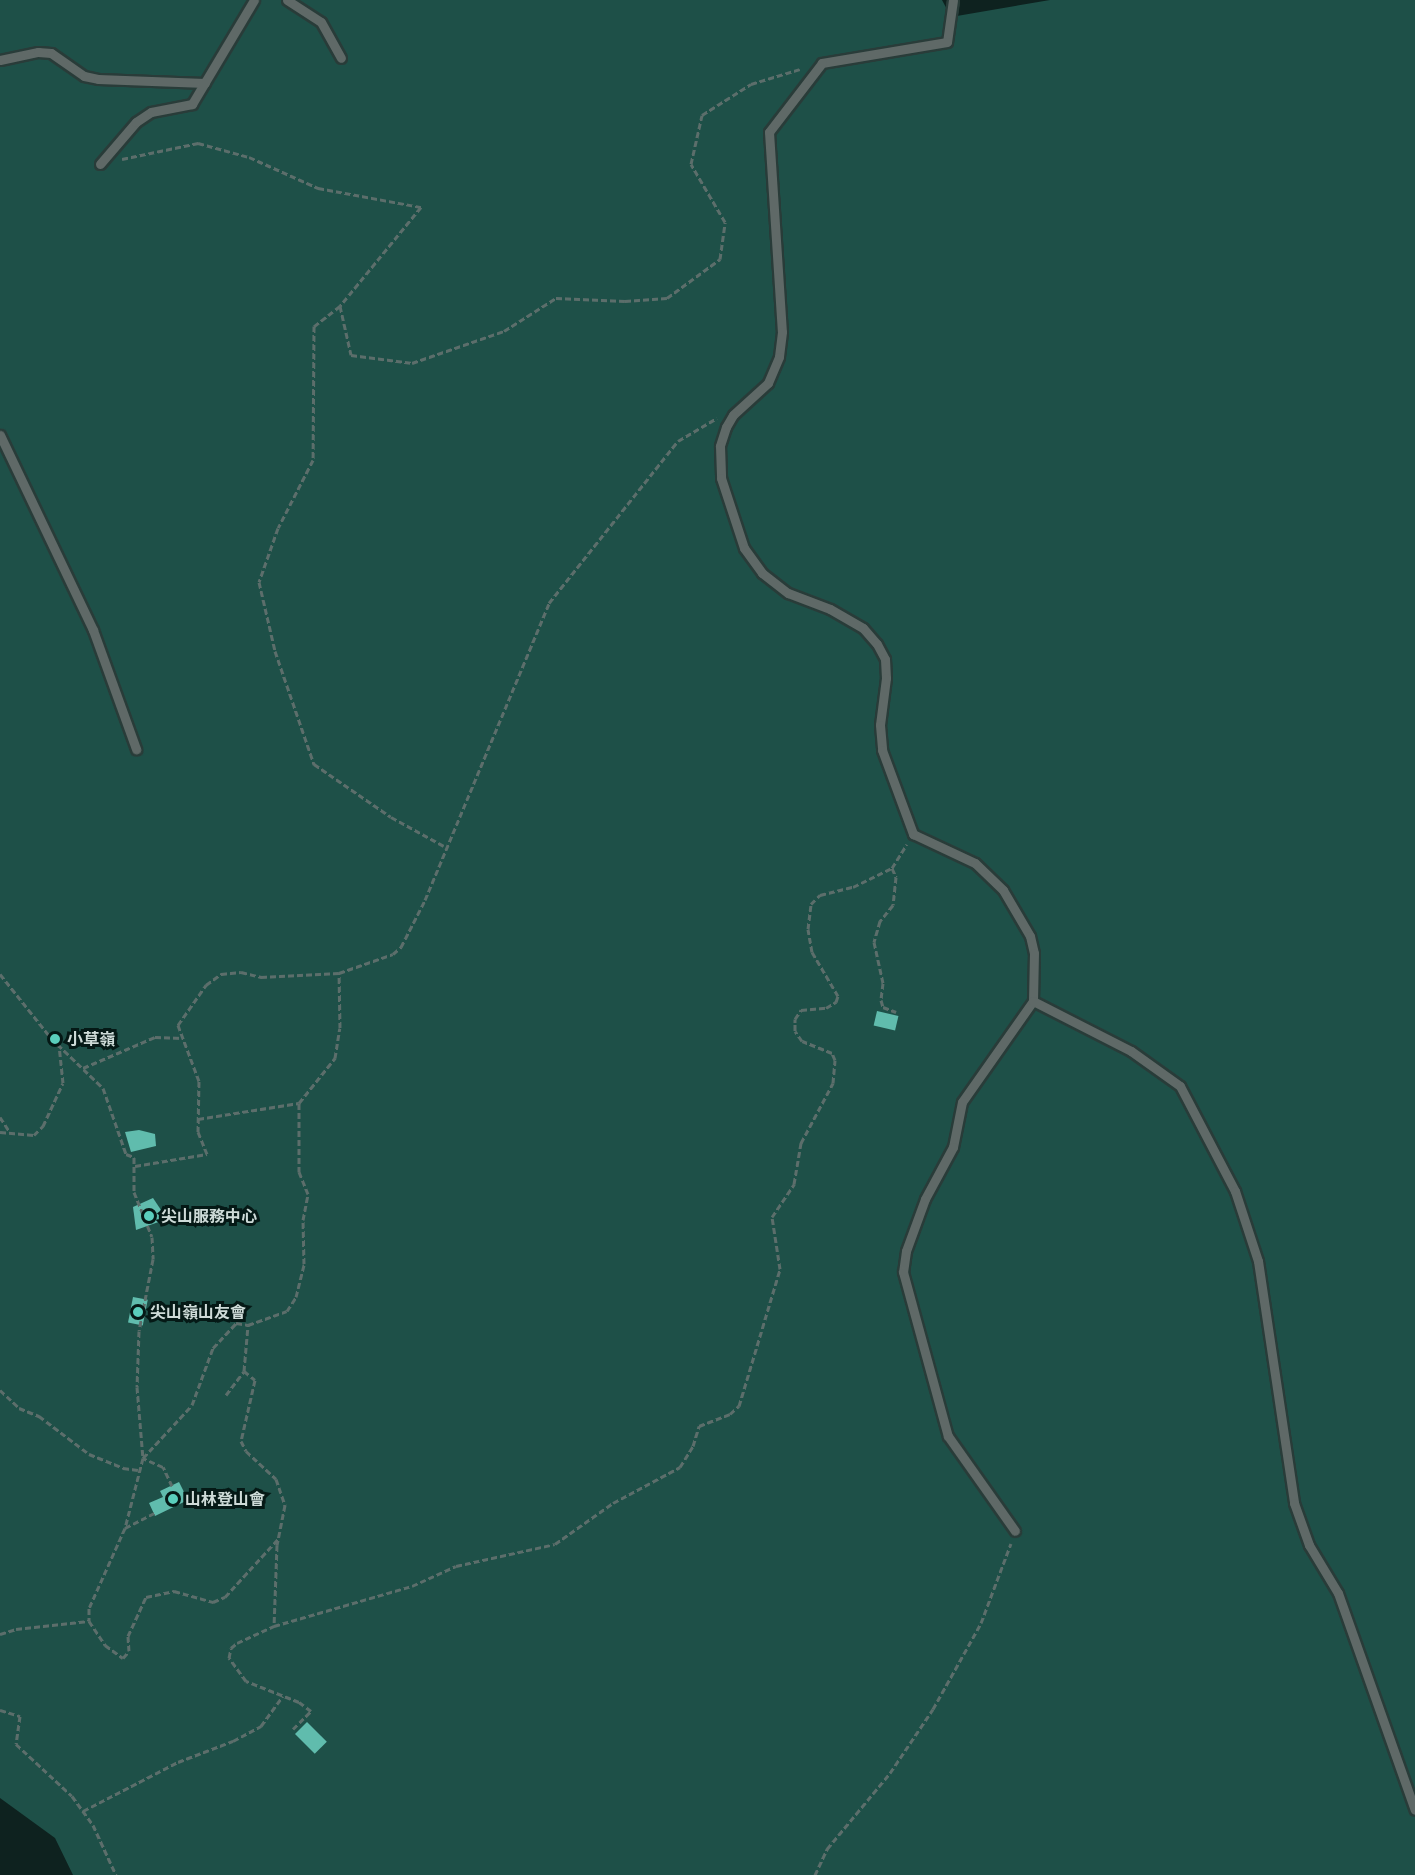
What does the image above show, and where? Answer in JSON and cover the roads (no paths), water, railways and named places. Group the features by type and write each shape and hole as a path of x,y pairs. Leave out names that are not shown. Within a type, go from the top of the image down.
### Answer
{"lane":[{"path":"100,164 136,122 151,112 192,104 254,0"},
{"path":"287,0 321,22 341,58"},
{"path":"953,0 947,42 822,63 770,132 782,332 779,357 768,383 733,416 720,446 721,478 744,548 762,573 788,593 830,609 863,628 885,659 882,750 913,834 975,863 1003,890 1030,936 1034,953 1033,1001 962,1102 953,1148 925,1199 906,1251 903,1272 948,1436 1015,1531"},
{"path":"0,60 44,52 84,76 98,79 205,83"},
{"path":"0,435 93,630 136,748"},
{"path":"1033,1001 1131,1051 1180,1086 1235,1191 1258,1261 1294,1503 1310,1545 1338,1593 1383,1710 1415,1810"}],"place":[{"name":"小草嶺","path":"55,1039"},
{"name":"尖山服務中心","path":"149,1216"},
{"name":"尖山嶺山友會","path":"138,1312"},
{"name":"山林登山會","path":"173,1499"}]}
